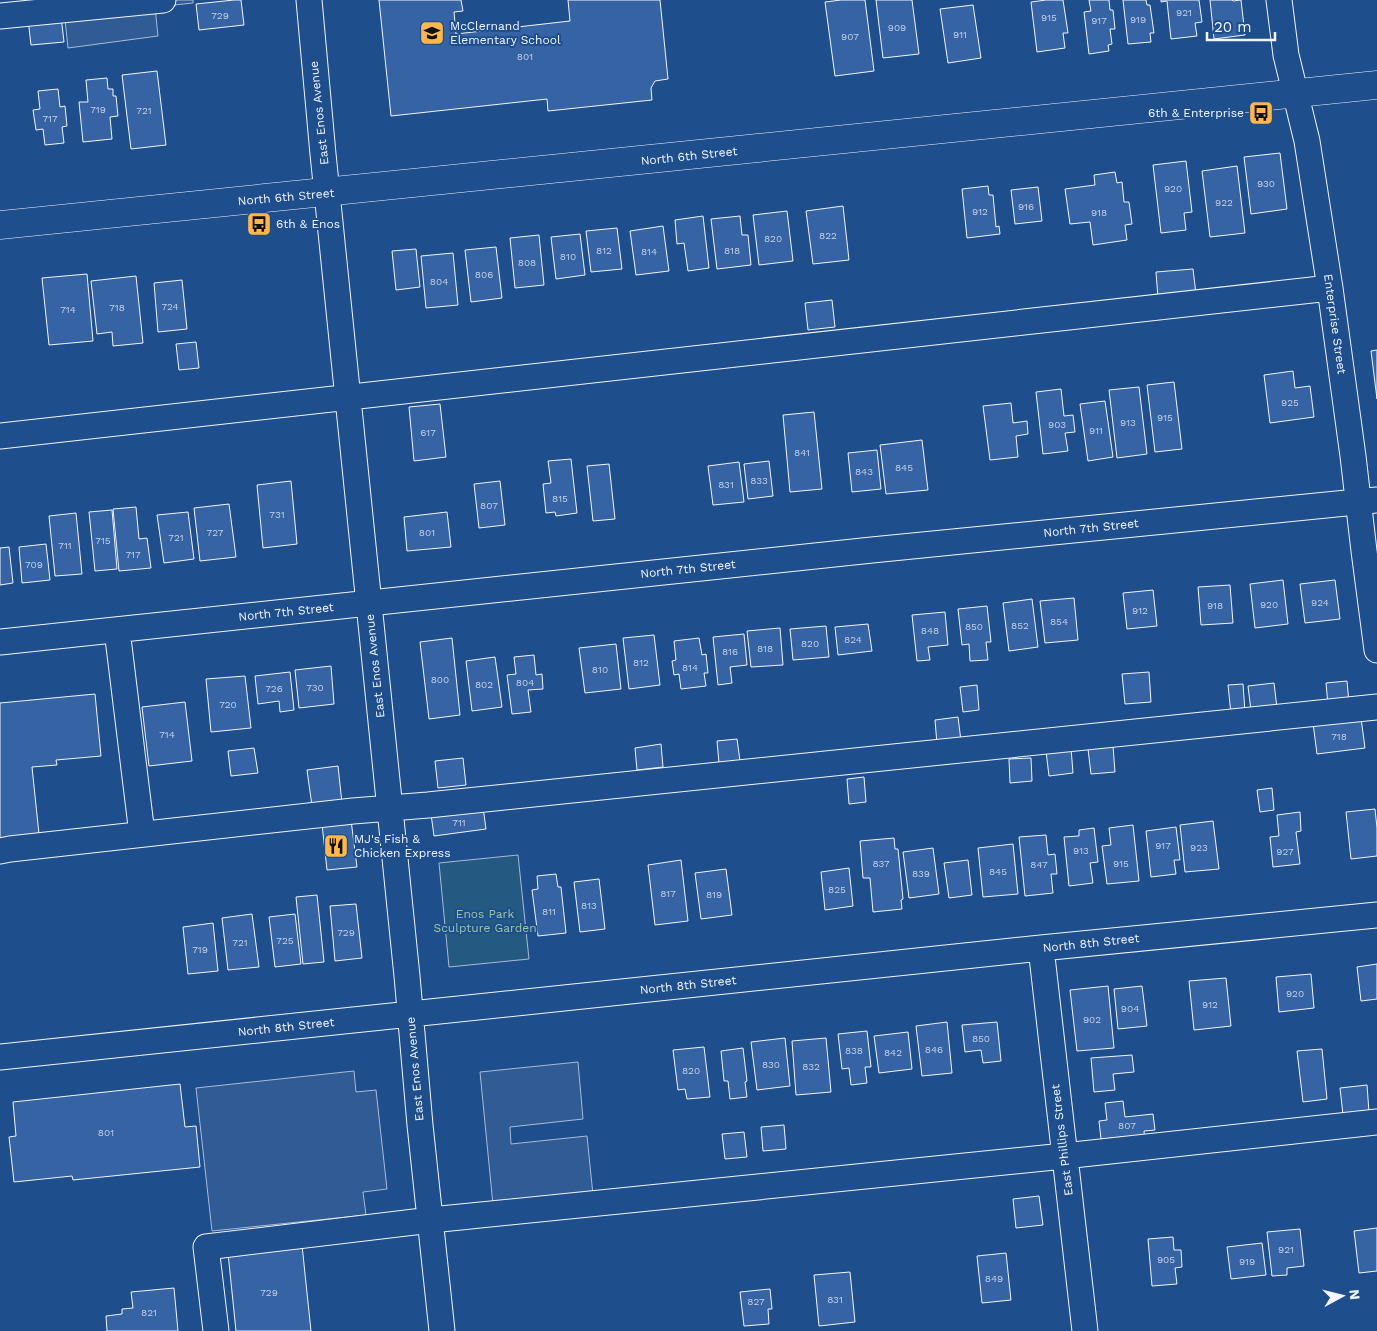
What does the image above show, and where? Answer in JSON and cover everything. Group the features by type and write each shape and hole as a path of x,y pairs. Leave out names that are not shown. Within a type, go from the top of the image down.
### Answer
{"main road":[{"name":"North 6th Street","path":"0,225 1377,85"}],"street":[{"path":"0,16 163,0"},
{"name":"East Enos Avenue","path":"309,0 442,1331"},
{"name":"Enterprise Street","path":"1279,0 1286,55 1307,141 1330,288 1353,456 1368,501 1377,650"},
{"path":"0,436 1330,288"},
{"name":"North 7th Street","path":"0,642 872,550 1368,501"},
{"path":"117,630 142,834"},
{"path":"0,852 10,849 142,834 1377,707"},
{"name":"North 8th Street","path":"0,1058 374,1017 1377,915"},
{"name":"East Phillips Street","path":"1041,948 1085,1331"},
{"path":"216,1331 206,1247 430,1220 1064,1156 1377,1122"}],"green space":[{"name":"Enos Park Sculpture Garden","path":"518,855 529,959 449,967 439,863"}],"shaded area":[{"path":"63,0 193,0 193,3 155,7 158,36 68,48"},
{"path":"578,1062 583,1119 510,1127 511,1144 587,1136 593,1195 493,1205 480,1072"},
{"path":"354,1071 356,1092 376,1090 387,1189 363,1192 366,1215 212,1231 196,1088"}],"building":[{"path":"241,0 244,25 199,30 196,4"},
{"path":"379,0 461,0 463,11 454,12 456,34 570,21 568,0 660,0 668,79 655,81 651,88 652,100 548,111 547,99 391,116"},
{"path":"865,0 874,71 835,76 825,2"},
{"path":"876,0 912,0 919,54 883,58"},
{"path":"1063,0 1068,33 1063,33 1065,48 1037,52 1031,2"},
{"path":"1089,0 1109,0 1110,10 1113,10 1115,29 1110,29 1112,44 1108,45 1109,51 1089,54 1084,12 1091,11"},
{"path":"1123,0 1146,0 1147,5 1150,5 1154,33 1150,33 1151,42 1128,44"},
{"path":"1161,0 1199,0 1202,22 1195,23 1197,36 1171,39 1167,1 1161,2"},
{"path":"1210,0 1241,0 1245,35 1214,39"},
{"path":"973,5 981,58 948,63 940,9"},
{"path":"61,16 64,42 31,45 28,19"},
{"path":"157,71 166,145 131,149 122,75"},
{"path":"107,78 108,89 113,89 113,96 116,96 118,116 110,117 112,139 83,142 79,102 88,102 86,80"},
{"path":"58,89 60,107 65,106 67,126 62,127 64,143 45,145 43,129 36,130 33,110 40,109 38,91"},
{"path":"1280,153 1287,209 1251,214 1244,157"},
{"path":"1186,161 1192,212 1184,213 1186,230 1161,233 1153,165"},
{"path":"1237,166 1245,233 1210,237 1202,171"},
{"path":"1115,172 1117,183 1122,182 1124,202 1129,202 1132,224 1125,225 1127,240 1093,245 1090,222 1070,224 1065,189 1095,185 1094,175"},
{"path":"988,186 989,195 993,195 996,227 999,226 1000,234 967,238 962,189"},
{"path":"1038,187 1042,221 1015,224 1011,190"},
{"path":"843,206 849,260 813,264 806,211"},
{"path":"787,211 793,261 759,265 753,215"},
{"path":"703,216 709,268 688,271 684,243 677,244 675,220"},
{"path":"740,216 742,235 748,235 751,265 717,269 711,219"},
{"path":"663,226 669,271 636,275 630,231"},
{"path":"617,228 622,269 591,272 586,231"},
{"path":"580,234 585,275 556,279 551,237"},
{"path":"539,235 544,285 515,288 510,238"},
{"path":"496,247 502,298 471,302 465,250"},
{"path":"416,249 420,287 396,290 392,251"},
{"path":"453,253 458,305 426,308 421,256"},
{"path":"1193,269 1196,294 1158,298 1156,272"},
{"path":"87,274 93,341 49,345 42,278"},
{"path":"136,276 143,343 113,346 112,332 97,334 91,281"},
{"path":"182,280 187,329 158,332 154,283"},
{"path":"832,300 835,327 808,330 805,303"},
{"path":"196,342 199,368 179,370 176,344"},
{"path":"1377,350 1377,399 1371,351"},
{"path":"1293,371 1295,388 1310,386 1314,417 1270,423 1264,375"},
{"path":"1174,382 1182,449 1155,452 1147,385"},
{"path":"1139,387 1147,454 1117,458 1109,390"},
{"path":"1061,389 1064,416 1073,415 1075,432 1065,433 1068,451 1043,454 1036,392"},
{"path":"1105,401 1113,457 1088,461 1080,404"},
{"path":"1011,403 1013,423 1027,421 1028,434 1016,436 1018,457 990,460 983,406"},
{"path":"440,404 446,457 414,461 409,407"},
{"path":"814,412 822,489 790,492 783,415"},
{"path":"922,440 928,490 886,494 880,445"},
{"path":"877,450 881,489 852,492 848,453"},
{"path":"571,459 577,513 556,516 555,512 546,513 543,484 551,483 548,461"},
{"path":"769,461 773,496 748,499 744,464"},
{"path":"739,462 744,502 713,505 708,466"},
{"path":"609,464 615,519 593,521 587,466"},
{"path":"291,481 297,544 263,548 257,485"},
{"path":"500,481 505,525 479,528 474,484"},
{"path":"229,504 236,557 200,561 194,508"},
{"path":"136,507 139,539 147,538 151,568 119,571 113,509"},
{"path":"112,510 117,569 95,571 89,512"},
{"path":"188,512 194,559 164,563 157,515"},
{"path":"447,512 451,547 407,551 404,517"},
{"path":"76,513 82,574 55,576 49,516"},
{"path":"46,544 50,580 22,583 19,547"},
{"path":"9,547 13,583 0,585 0,548"},
{"path":"1283,580 1288,624 1255,628 1250,584"},
{"path":"1335,580 1340,619 1305,623 1300,584"},
{"path":"1230,585 1233,623 1201,625 1198,587"},
{"path":"1153,590 1157,626 1127,629 1123,593"},
{"path":"1074,598 1078,640 1045,643 1040,601"},
{"path":"1032,599 1038,647 1009,651 1003,603"},
{"path":"987,606 991,642 986,642 988,660 970,661 969,644 962,645 958,609"},
{"path":"945,612 948,645 928,647 930,660 917,661 912,615"},
{"path":"868,624 872,651 838,655 835,627"},
{"path":"826,626 829,657 793,660 790,629"},
{"path":"780,628 783,665 751,667 747,631"},
{"path":"744,634 747,665 730,667 732,683 718,685 713,637"},
{"path":"654,635 660,685 629,689 623,638"},
{"path":"452,638 460,715 429,719 420,642"},
{"path":"699,638 702,655 706,654 708,673 704,673 706,686 681,689 679,674 674,675 672,661 676,660 674,641"},
{"path":"616,644 621,689 585,693 579,648"},
{"path":"534,655 536,675 542,674 543,689 528,690 531,712 512,714 507,675 516,674 514,657"},
{"path":"495,657 502,707 472,711 466,661"},
{"path":"331,666 334,704 299,708 295,670"},
{"path":"290,672 294,710 280,712 279,701 258,704 255,676"},
{"path":"1149,672 1151,702 1125,704 1122,674"},
{"path":"245,676 251,728 211,732 206,679"},
{"path":"1347,681 1349,703 1328,705 1326,683"},
{"path":"1274,683 1277,708 1251,711 1248,686"},
{"path":"1243,684 1245,712 1231,714 1228,685"},
{"path":"977,685 979,710 963,712 960,687"},
{"path":"95,694 101,756 56,760 57,765 32,767 39,834 0,838 0,703"},
{"path":"185,702 192,761 149,766 142,707"},
{"path":"958,717 961,741 937,744 935,720"},
{"path":"1361,718 1365,748 1317,754 1313,723"},
{"path":"737,739 740,761 719,763 717,741"},
{"path":"661,744 663,767 637,770 635,748"},
{"path":"1113,746 1115,772 1091,774 1088,749"},
{"path":"254,748 258,773 231,776 228,751"},
{"path":"1071,748 1073,773 1049,776 1046,751"},
{"path":"463,758 466,785 438,788 435,761"},
{"path":"1031,758 1032,781 1010,783 1009,759"},
{"path":"338,766 342,803 312,806 307,770"},
{"path":"864,777 866,802 849,804 847,779"},
{"path":"1272,788 1274,810 1260,812 1257,790"},
{"path":"483,807 486,829 434,836 431,814"},
{"path":"1375,809 1377,856 1351,859 1346,812"},
{"path":"1300,812 1301,831 1296,832 1300,864 1273,867 1270,837 1279,836 1277,815"},
{"path":"351,820 357,867 327,870 322,824"},
{"path":"1213,821 1219,869 1185,872 1180,825"},
{"path":"1133,825 1139,881 1107,884 1102,846 1111,845 1109,828"},
{"path":"1176,827 1180,860 1174,860 1176,874 1151,877 1146,831"},
{"path":"1094,828 1098,862 1090,863 1093,883 1069,886 1064,837 1079,836 1079,830"},
{"path":"1046,835 1048,855 1055,854 1057,874 1051,874 1053,893 1025,896 1019,837"},
{"path":"894,838 895,849 898,849 903,899 901,900 902,909 873,912 870,878 863,878 860,841"},
{"path":"1013,844 1018,894 983,897 978,848"},
{"path":"933,848 939,894 909,898 903,852"},
{"path":"681,860 688,921 655,925 648,865"},
{"path":"968,860 972,895 949,898 944,863"},
{"path":"849,868 853,906 825,910 821,872"},
{"path":"726,869 732,915 701,919 695,873"},
{"path":"556,874 558,887 561,887 566,933 538,936 532,890 538,889 537,876"},
{"path":"599,879 605,929 580,932 574,882"},
{"path":"317,895 324,962 303,964 296,897"},
{"path":"356,904 362,958 335,961 330,906"},
{"path":"252,914 259,967 228,970 222,918"},
{"path":"295,914 301,964 275,967 269,917"},
{"path":"213,923 218,971 188,974 183,927"},
{"path":"1377,964 1377,999 1361,1001 1357,967"},
{"path":"1311,974 1314,1008 1279,1012 1276,977"},
{"path":"1226,978 1231,1026 1194,1030 1189,981"},
{"path":"1108,986 1114,1048 1077,1051 1070,990"},
{"path":"1142,986 1147,1026 1118,1029 1114,989"},
{"path":"947,1022 952,1073 922,1076 916,1026"},
{"path":"997,1022 1001,1061 983,1063 981,1050 965,1052 962,1025"},
{"path":"867,1031 871,1067 865,1067 867,1083 851,1085 849,1068 842,1069 838,1034"},
{"path":"908,1032 912,1069 879,1073 874,1036"},
{"path":"785,1038 790,1086 757,1090 751,1042"},
{"path":"826,1038 831,1092 796,1095 792,1041"},
{"path":"704,1047 710,1097 687,1099 685,1089 678,1090 673,1050"},
{"path":"743,1048 747,1097 730,1099 728,1081 724,1081 721,1051"},
{"path":"1322,1049 1327,1099 1303,1102 1297,1051"},
{"path":"1132,1055 1134,1072 1113,1074 1115,1090 1094,1092 1091,1058"},
{"path":"180,1084 185,1127 196,1126 200,1167 73,1180 72,1176 14,1182 9,1137 16,1136 13,1102"},
{"path":"1367,1085 1369,1112 1343,1115 1340,1088"},
{"path":"1123,1101 1125,1117 1153,1114 1155,1130 1144,1131 1145,1143 1124,1145 1123,1137 1101,1139 1099,1121 1107,1120 1105,1103"},
{"path":"784,1125 786,1149 763,1151 761,1127"},
{"path":"744,1132 747,1157 725,1159 722,1134"},
{"path":"1039,1196 1043,1225 1016,1228 1013,1199"},
{"path":"1377,1228 1377,1271 1359,1273 1354,1231"},
{"path":"1300,1229 1304,1266 1287,1268 1287,1275 1272,1276 1267,1232"},
{"path":"1173,1237 1174,1250 1181,1250 1182,1267 1175,1268 1177,1284 1152,1286 1148,1239"},
{"path":"1262,1243 1266,1275 1231,1279 1227,1247"},
{"path":"302,1245 311,1331 236,1331 228,1253"},
{"path":"1006,1253 1011,1300 982,1303 977,1256"},
{"path":"850,1272 855,1322 819,1326 814,1275"},
{"path":"174,1288 178,1331 107,1331 106,1316 122,1314 122,1309 133,1308 131,1292"},
{"path":"770,1289 772,1309 768,1309 769,1324 744,1326 740,1292"}],"place":[{"name":"McClernand Elementary School","path":"432,33"},
{"name":"6th & Enterprise","path":"1261,113"},
{"name":"6th & Enos","path":"259,224"},
{"name":"MJ's Fish & Chicken Express","path":"336,846"}]}
